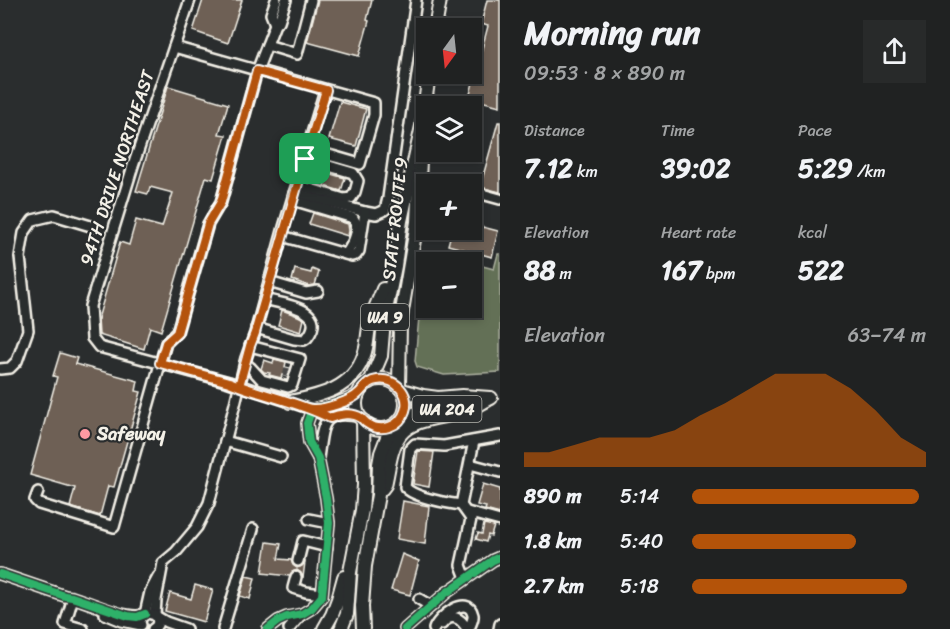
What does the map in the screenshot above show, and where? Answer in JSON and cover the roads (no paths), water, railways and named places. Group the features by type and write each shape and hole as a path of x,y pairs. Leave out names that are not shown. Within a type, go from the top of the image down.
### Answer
{"main road":[{"path":"437,18 440,0"},
{"name":"STATE ROUTE 9","path":"370,382 381,357 384,320 401,220 416,153"},
{"name":"STATE ROUTE 9","path":"400,388 400,323 417,222 420,162"},
{"path":"290,402 320,396 334,390 347,381 359,368 365,352 370,323 397,251"},
{"path":"363,629 365,566 378,495 381,453 391,427 402,418 406,404 405,396 400,388 386,379 378,379 362,389 357,402 357,410 362,419 373,427 391,427"},
{"name":"WA 204","path":"400,388 423,396 438,398 495,397"},
{"path":"378,495 385,485 393,452 406,429 426,420 466,411 495,397"},
{"name":"WA 204","path":"402,418 495,397"},
{"path":"341,629 347,614 350,572 362,510 364,485 362,419"},
{"path":"324,629 338,599 343,578 350,572"}],"street":[{"name":"94TH DRIVE NORTHEAST","path":"160,363 99,347 92,338 90,306 133,166 190,0"},
{"path":"275,24 271,14 276,0"},
{"path":"38,492 36,500 39,504 114,526 166,343 177,333 208,224 221,202 257,71 286,0"},
{"path":"267,45 297,54 311,0"},
{"path":"295,193 365,212 376,214 385,210 416,0"},
{"path":"174,47 374,103 372,125 360,165 308,149"},
{"path":"153,629 158,624 156,615 163,562 197,527 209,503 245,363 269,282 280,258 282,236 326,90"},
{"path":"295,193 344,199 351,198 355,192 358,181 353,172 305,159"},
{"path":"295,193 356,221 353,245 345,254"},
{"path":"482,194 500,198"},
{"path":"282,236 352,256 356,255 365,212"},
{"path":"0,369 10,368 17,361 30,336 20,257 24,233 33,220 54,215 94,227"},
{"path":"269,282 306,293 318,291"},
{"path":"256,328 300,340 307,338 313,326 312,317 306,312 264,299"},
{"path":"250,346 300,359 292,385 288,387 287,377 292,357"},
{"path":"160,363 312,409 330,418"},
{"path":"245,363 262,380 287,377"},
{"path":"312,409 342,403 359,394"},
{"path":"289,629 302,614 318,603 322,594 327,547 329,523 326,498 318,458 309,441 308,433 307,423 312,409"},
{"path":"318,458 322,428 330,418 342,414 362,419"},
{"path":"500,436 444,446 415,444 410,449 405,487 410,493 500,521"},
{"path":"225,441 281,457"},
{"path":"466,578 461,566 471,519 464,509 474,441"},
{"path":"470,464 500,472"},
{"path":"309,519 329,523"},
{"path":"223,629 253,529"},
{"path":"298,561 303,541 327,547"},
{"path":"405,629 446,592 493,560 500,562"},
{"path":"143,623 150,592 160,573"},
{"path":"0,574 69,598 138,617 143,623"},
{"path":"296,577 293,588 322,594"},
{"path":"69,598 64,626 82,629"},
{"path":"419,599 430,606"},
{"path":"435,629 436,623 449,611 460,606 472,613 473,617 468,629"},
{"path":"143,623 150,612 166,622 186,629"},
{"path":"268,629 287,617 302,614"},
{"path":"440,629 445,620 456,618 463,621 468,629"},
{"path":"499,629 500,624"}],"tunnel":[{"path":"287,377 289,368"}],"place":[{"name":"Safeway","path":"85,434"}]}
